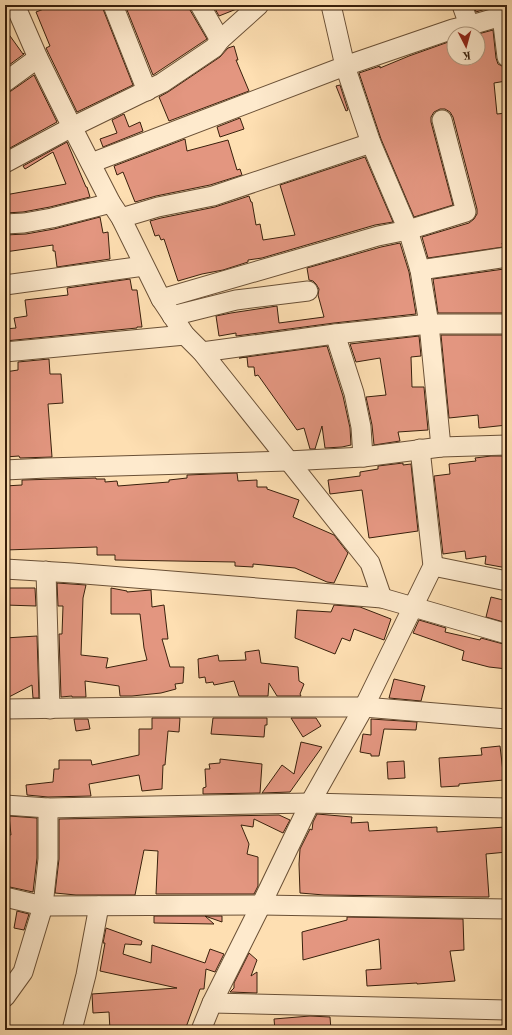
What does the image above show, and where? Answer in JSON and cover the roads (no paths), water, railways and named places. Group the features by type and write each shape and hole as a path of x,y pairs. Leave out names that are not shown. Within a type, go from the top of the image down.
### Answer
{"street":[{"path":"15,5 38,58 72,127 161,299 185,335 202,352 370,563 382,598"},
{"path":"113,5 147,91"},
{"path":"200,5 220,40"},
{"path":"5,163 72,127 162,83 214,48 220,40 259,5"},
{"path":"331,5 345,66 371,143 408,230 420,270 429,324 441,447"},
{"path":"462,5 469,25"},
{"path":"91,163 345,66 453,29 478,23 504,12 507,57"},
{"path":"5,82 38,58"},
{"path":"161,299 378,236 408,230 466,212 442,120"},
{"path":"5,224 24,223 116,210 158,207 214,196 371,143"},
{"path":"420,270 507,256"},
{"path":"5,285 144,266"},
{"path":"172,316 236,300 308,291"},
{"path":"202,352 335,334 429,324 507,324"},
{"path":"335,334 354,393 361,427 363,457"},
{"path":"5,352 185,335"},
{"path":"5,470 288,461 363,457 441,447 507,445"},
{"path":"201,1030 212,1003 310,803 364,707 433,566 420,449"},
{"path":"433,566 507,581"},
{"path":"5,569 382,598 507,634"},
{"path":"46,571 50,709"},
{"path":"5,709 148,707 364,707 507,719"},
{"path":"5,805 48,808 310,803 507,808"},
{"path":"5,997 24,972 43,906 48,859 48,808"},
{"path":"5,897 43,906 261,905 507,909"},
{"path":"72,1030 86,975 99,906"},
{"path":"212,1003 507,1010"}]}
